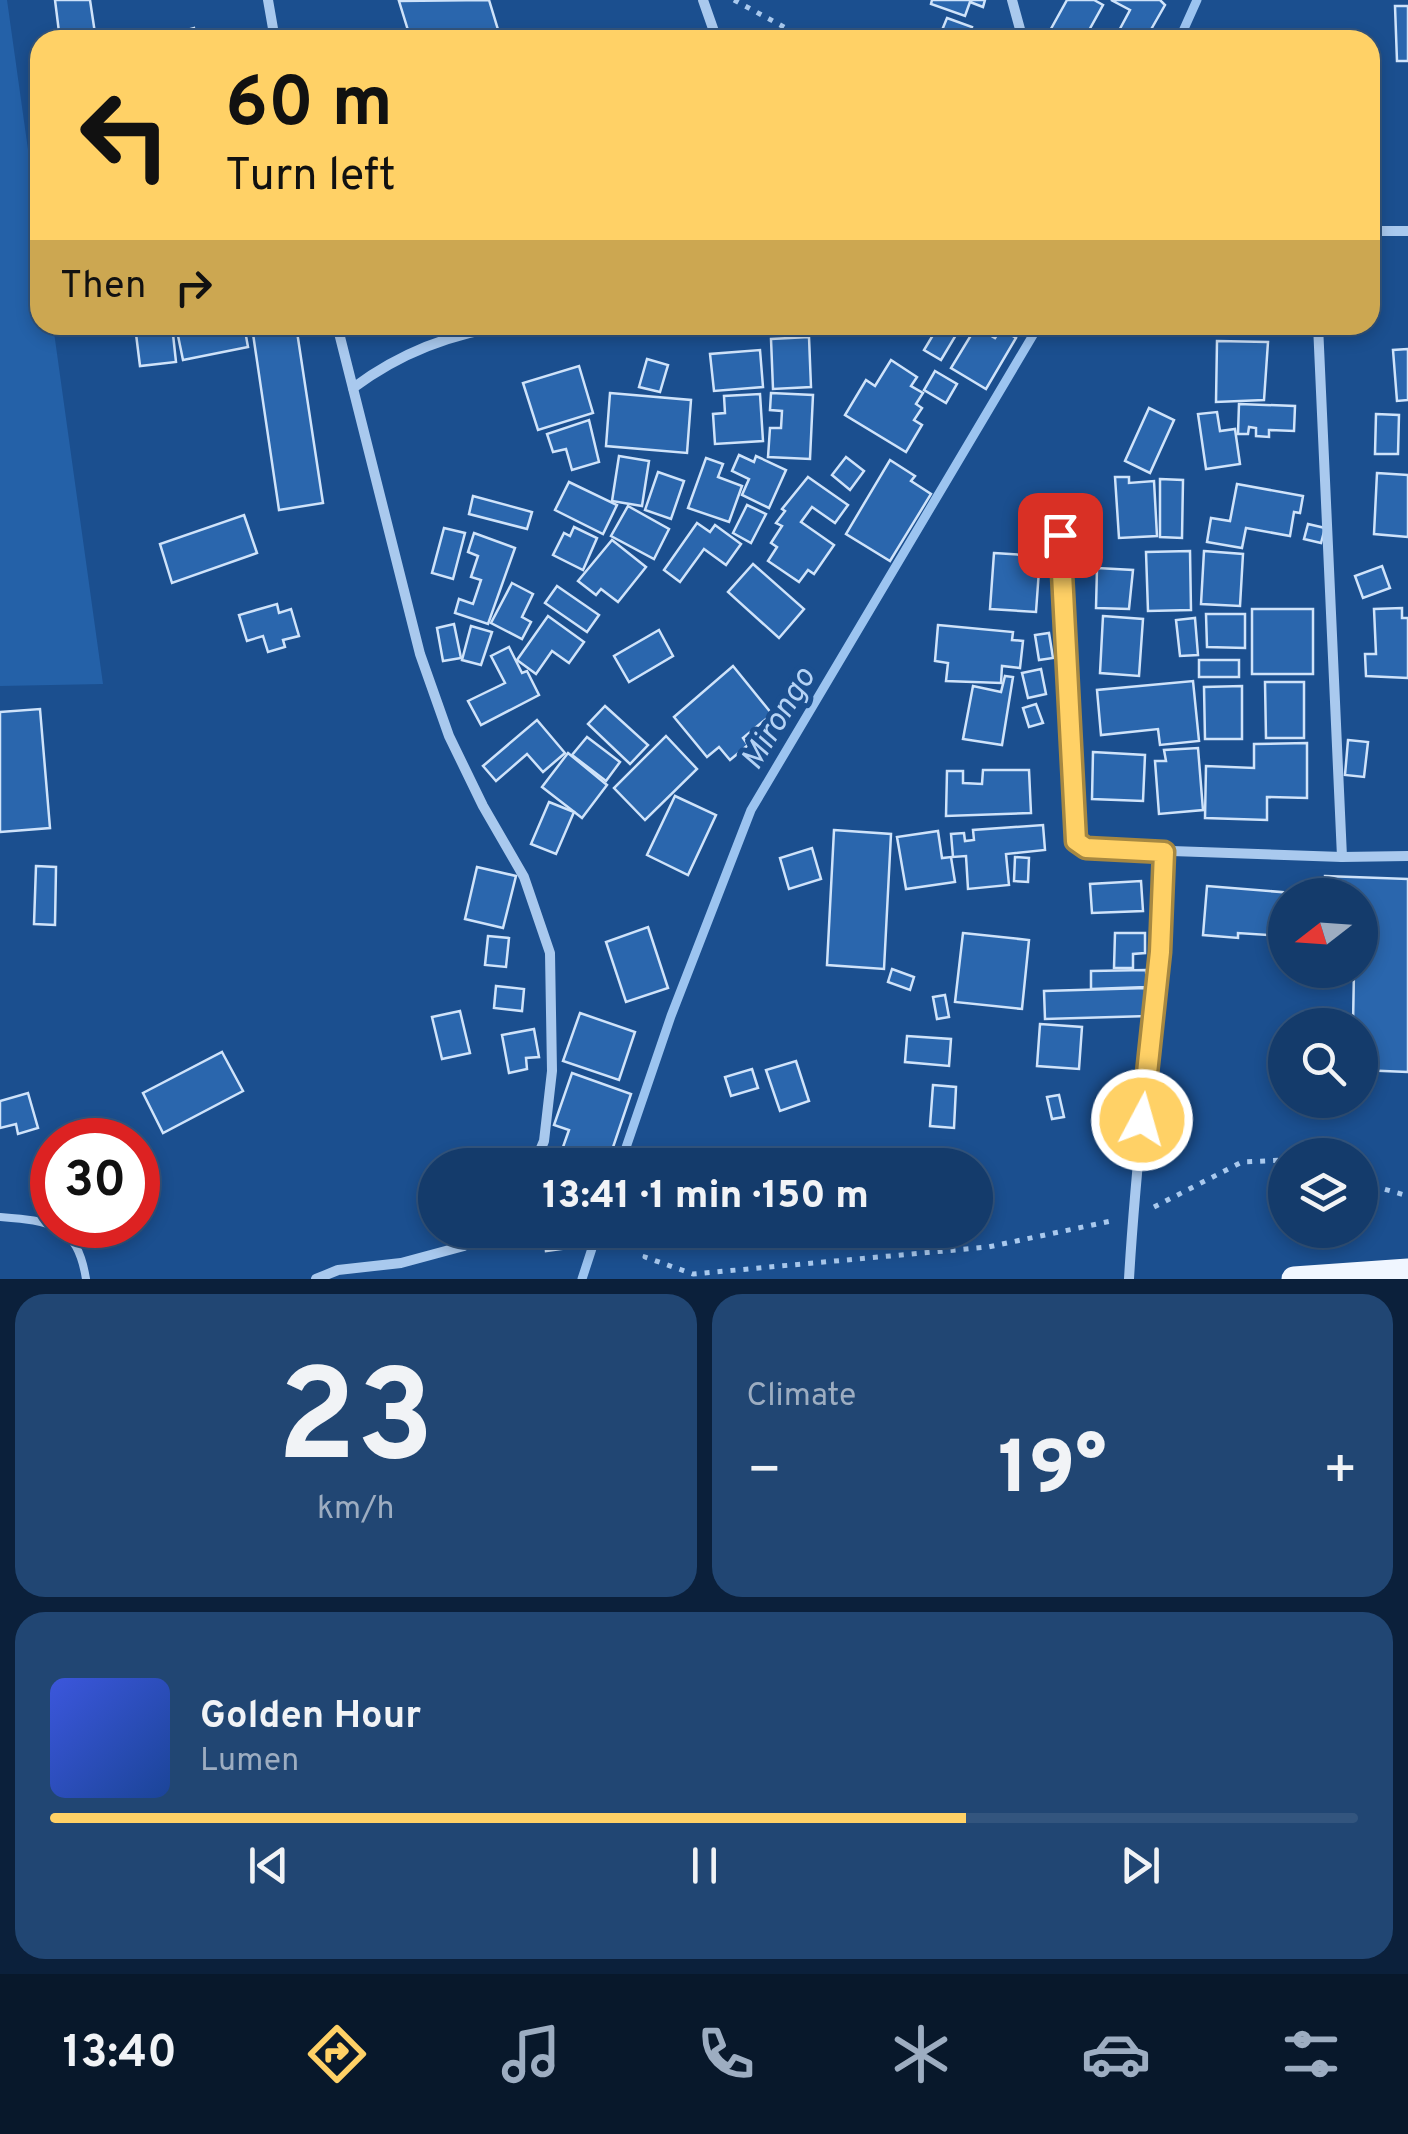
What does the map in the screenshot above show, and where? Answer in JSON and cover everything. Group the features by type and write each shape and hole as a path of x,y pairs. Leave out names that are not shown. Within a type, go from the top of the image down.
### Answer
{"main road":[{"path":"1294,1279 1408,1271"}],"street":[{"path":"268,0 273,30"},
{"path":"702,0 713,30"},
{"path":"1012,0 1020,30"},
{"path":"1380,231 1408,232"},
{"path":"340,335 420,654 449,736 524,877 550,953 552,1072 541,1148"},
{"path":"353,388 408,352 464,335"},
{"path":"1318,335 1342,857"},
{"path":"1060,535 1076,841 1086,848 1164,852 1408,856"},
{"path":"1130,1279 1160,952 1164,852"},
{"path":"316,1279 338,1270 401,1262 456,1248"}],"lane":[{"path":"0,1217 40,1220 59,1228 72,1238 81,1254 86,1279"}],"path":[{"path":"734,0 790,30"},
{"path":"993,1246 1133,1217 1242,1162 1268,1161"},
{"path":"1378,1187 1408,1196"},
{"path":"648,1248 645,1257 693,1274 977,1248"}],"shaded area":[{"path":"0,0 7,0 30,164 30,335 54,335 103,684 0,686"}],"building":[{"path":"55,0 90,0 94,30 59,30"},
{"path":"489,0 498,30 408,30 399,1"},
{"path":"932,0 985,0 983,7 970,2 965,16 931,4"},
{"path":"1067,0 1094,0 1103,5 1089,30 1050,30"},
{"path":"1111,0 1160,0 1165,5 1151,30 1119,30 1130,10"},
{"path":"1395,6 1408,6 1408,61 1397,61"},
{"path":"947,18 972,27 971,30 942,30"},
{"path":"136,335 173,335 176,362 140,366"},
{"path":"178,335 246,335 248,347 183,360"},
{"path":"253,335 298,335 323,503 279,510"},
{"path":"933,335 956,335 941,360 924,350"},
{"path":"971,335 1016,338 986,389 951,368"},
{"path":"809,337 811,387 773,389 771,339"},
{"path":"1217,341 1268,342 1264,400 1216,402"},
{"path":"1408,349 1408,400 1397,401 1393,350"},
{"path":"760,350 763,387 714,391 710,354"},
{"path":"647,359 668,365 660,392 639,387"},
{"path":"891,360 917,377 911,386 923,393 916,404 922,408 914,420 922,425 906,452 845,415 866,380 875,386"},
{"path":"579,366 593,413 538,430 523,383"},
{"path":"935,371 957,384 946,403 924,390"},
{"path":"610,393 691,400 687,453 606,446"},
{"path":"771,393 813,395 810,459 768,457 770,428 781,428 782,411 770,410"},
{"path":"760,394 763,441 715,444 713,414 725,413 724,396"},
{"path":"1239,404 1295,406 1294,431 1269,430 1269,437 1256,436 1256,428 1249,427 1248,434 1238,434"},
{"path":"1149,408 1174,420 1150,473 1125,461"},
{"path":"1217,412 1220,431 1235,429 1240,464 1206,469 1198,414"},
{"path":"1376,414 1399,415 1398,454 1375,454"},
{"path":"589,420 599,462 572,470 566,449 553,452 547,434"},
{"path":"739,455 754,462 756,456 786,470 769,508 742,495 749,479 732,471"},
{"path":"619,456 649,461 642,506 612,501"},
{"path":"846,457 864,471 850,490 832,475"},
{"path":"706,458 723,464 718,477 742,486 729,522 688,508"},
{"path":"890,460 915,476 911,481 931,494 890,561 846,534"},
{"path":"658,472 684,481 671,519 645,510"},
{"path":"1377,473 1408,475 1408,537 1374,534"},
{"path":"808,477 848,505 835,523 812,507 801,522 834,545 814,574 808,570 799,582 768,561 777,547 771,543 782,526 776,523 785,511 782,509"},
{"path":"1115,477 1129,477 1129,483 1154,481 1157,536 1119,538"},
{"path":"1160,479 1183,480 1182,538 1160,537"},
{"path":"569,482 617,505 603,534 555,510"},
{"path":"1237,484 1303,496 1300,513 1294,512 1290,536 1246,528 1242,548 1207,542 1211,518 1230,521"},
{"path":"473,496 532,512 527,529 469,514"},
{"path":"747,505 766,514 751,543 733,533"},
{"path":"628,506 669,529 654,559 611,536"},
{"path":"244,515 257,553 172,583 160,544"},
{"path":"697,523 710,532 715,525 741,544 726,565 704,549 680,582 664,570"},
{"path":"1308,524 1325,528 1321,543 1304,539"},
{"path":"574,527 597,538 583,570 553,555 564,533 570,536"},
{"path":"444,528 465,533 453,579 432,573"},
{"path":"474,533 515,548 488,624 455,613 459,599 473,604 481,580 471,577 478,556 468,552"},
{"path":"612,540 646,567 618,602 601,589 596,595 578,581"},
{"path":"1190,551 1191,610 1148,611 1146,552"},
{"path":"1204,551 1243,554 1240,606 1201,604"},
{"path":"994,553 1040,556 1036,612 990,609"},
{"path":"753,564 804,609 779,638 728,592"},
{"path":"1382,566 1390,588 1363,598 1355,576"},
{"path":"1097,568 1133,570 1129,609 1096,608"},
{"path":"512,583 533,594 522,617 531,622 522,639 491,623"},
{"path":"557,586 599,615 587,632 545,603"},
{"path":"277,604 279,613 291,609 299,636 283,640 285,647 268,652 263,636 247,641 239,615"},
{"path":"1402,608 1402,618 1408,618 1408,678 1366,676 1365,654 1376,654 1374,609"},
{"path":"1252,609 1313,609 1313,674 1252,674"},
{"path":"1206,614 1245,614 1245,648 1207,647"},
{"path":"548,616 584,642 569,663 552,651 536,674 517,660"},
{"path":"1103,616 1143,619 1139,676 1100,673"},
{"path":"1195,618 1198,655 1180,656 1176,620"},
{"path":"454,624 461,658 443,661 437,628"},
{"path":"938,625 1013,632 1012,640 1023,641 1020,668 1002,666 1001,683 946,681 948,663 935,661"},
{"path":"471,626 492,632 481,665 462,660"},
{"path":"659,630 673,656 629,682 614,656"},
{"path":"1049,633 1053,658 1039,660 1035,635"},
{"path":"509,647 539,695 481,725 468,701 505,683 491,656"},
{"path":"1199,660 1239,660 1239,677 1199,677"},
{"path":"733,666 772,714 743,738 748,745 730,760 719,747 707,757 674,717"},
{"path":"1041,669 1046,694 1028,698 1022,673"},
{"path":"1005,676 1013,677 1002,745 963,739 973,686 1001,692"},
{"path":"1193,681 1199,741 1160,745 1158,729 1101,735 1097,690"},
{"path":"1265,682 1304,682 1304,738 1266,738"},
{"path":"1242,686 1242,739 1205,739 1204,687"},
{"path":"1036,704 1043,723 1029,727 1023,708"},
{"path":"605,706 648,745 630,764 588,724"},
{"path":"40,709 50,828 0,832 0,712"},
{"path":"537,720 565,753 543,772 527,754 496,781 483,766"},
{"path":"666,736 697,769 645,820 614,788"},
{"path":"587,737 620,762 606,781 572,755"},
{"path":"1348,740 1368,742 1364,777 1345,775"},
{"path":"1307,743 1307,798 1267,797 1267,820 1205,818 1206,766 1254,768 1254,744"},
{"path":"1198,748 1203,810 1159,814 1155,761 1166,761 1164,750"},
{"path":"1093,752 1145,755 1143,801 1092,799"},
{"path":"568,753 607,785 582,818 542,787"},
{"path":"983,770 1029,770 1031,813 946,816 947,771 963,771 963,783 982,784"},
{"path":"675,796 716,815 688,875 647,855"},
{"path":"549,802 574,812 556,854 531,844"},
{"path":"1043,825 1045,850 1006,854 1009,885 968,889 966,856 953,857 951,834 964,833 965,841 974,840 973,830"},
{"path":"834,830 891,834 884,969 827,965"},
{"path":"938,831 942,858 951,857 955,882 906,889 897,837"},
{"path":"812,848 821,879 789,889 780,858"},
{"path":"1015,857 1029,858 1028,882 1014,881"},
{"path":"36,866 56,867 55,925 34,924"},
{"path":"477,867 516,876 503,928 465,919"},
{"path":"1325,876 1408,879 1408,1072 1378,1071 1378,1008 1353,1008 1354,988 1378,988 1378,878"},
{"path":"1141,881 1143,911 1092,913 1090,884"},
{"path":"1207,886 1268,891 1268,935 1238,933 1238,938 1203,935"},
{"path":"648,927 668,988 626,1002 606,942"},
{"path":"963,933 1029,940 1022,1009 955,1002"},
{"path":"1115,933 1145,933 1145,953 1133,954 1133,968 1114,968"},
{"path":"488,936 509,938 506,967 485,965"},
{"path":"892,969 914,977 910,990 888,982"},
{"path":"1146,970 1147,987 1091,989 1091,971"},
{"path":"496,986 524,989 522,1011 494,1008"},
{"path":"1147,988 1148,1016 1045,1019 1044,991"},
{"path":"945,995 949,1017 937,1019 933,997"},
{"path":"460,1011 470,1053 442,1059 432,1017"},
{"path":"580,1013 635,1032 619,1080 563,1061"},
{"path":"1040,1024 1082,1027 1079,1069 1037,1066"},
{"path":"534,1029 539,1057 526,1058 527,1069 509,1073 502,1035"},
{"path":"907,1036 951,1039 949,1066 905,1062"},
{"path":"222,1052 243,1091 163,1133 160,1118 156,1118 143,1093"},
{"path":"796,1061 809,1101 780,1111 766,1070"},
{"path":"752,1069 758,1088 731,1096 725,1077"},
{"path":"572,1073 631,1094 613,1148 563,1148 569,1130 554,1125"},
{"path":"933,1085 956,1087 954,1128 930,1126"},
{"path":"28,1093 35,1118 30,1118 30,1130 18,1134 16,1124 0,1128 0,1101"},
{"path":"1059,1095 1064,1117 1052,1119 1047,1097"}],"waterway":[{"name":"Mirongo","path":"1184,30 1197,0"},
{"name":"Mirongo","path":"626,1148 671,1016 751,810 1033,335"},
{"name":"Mirongo","path":"582,1279 592,1248"}],"route":[{"path":"1060,535 1076,841 1086,848 1164,852 1160,952 1142,1120"}]}
